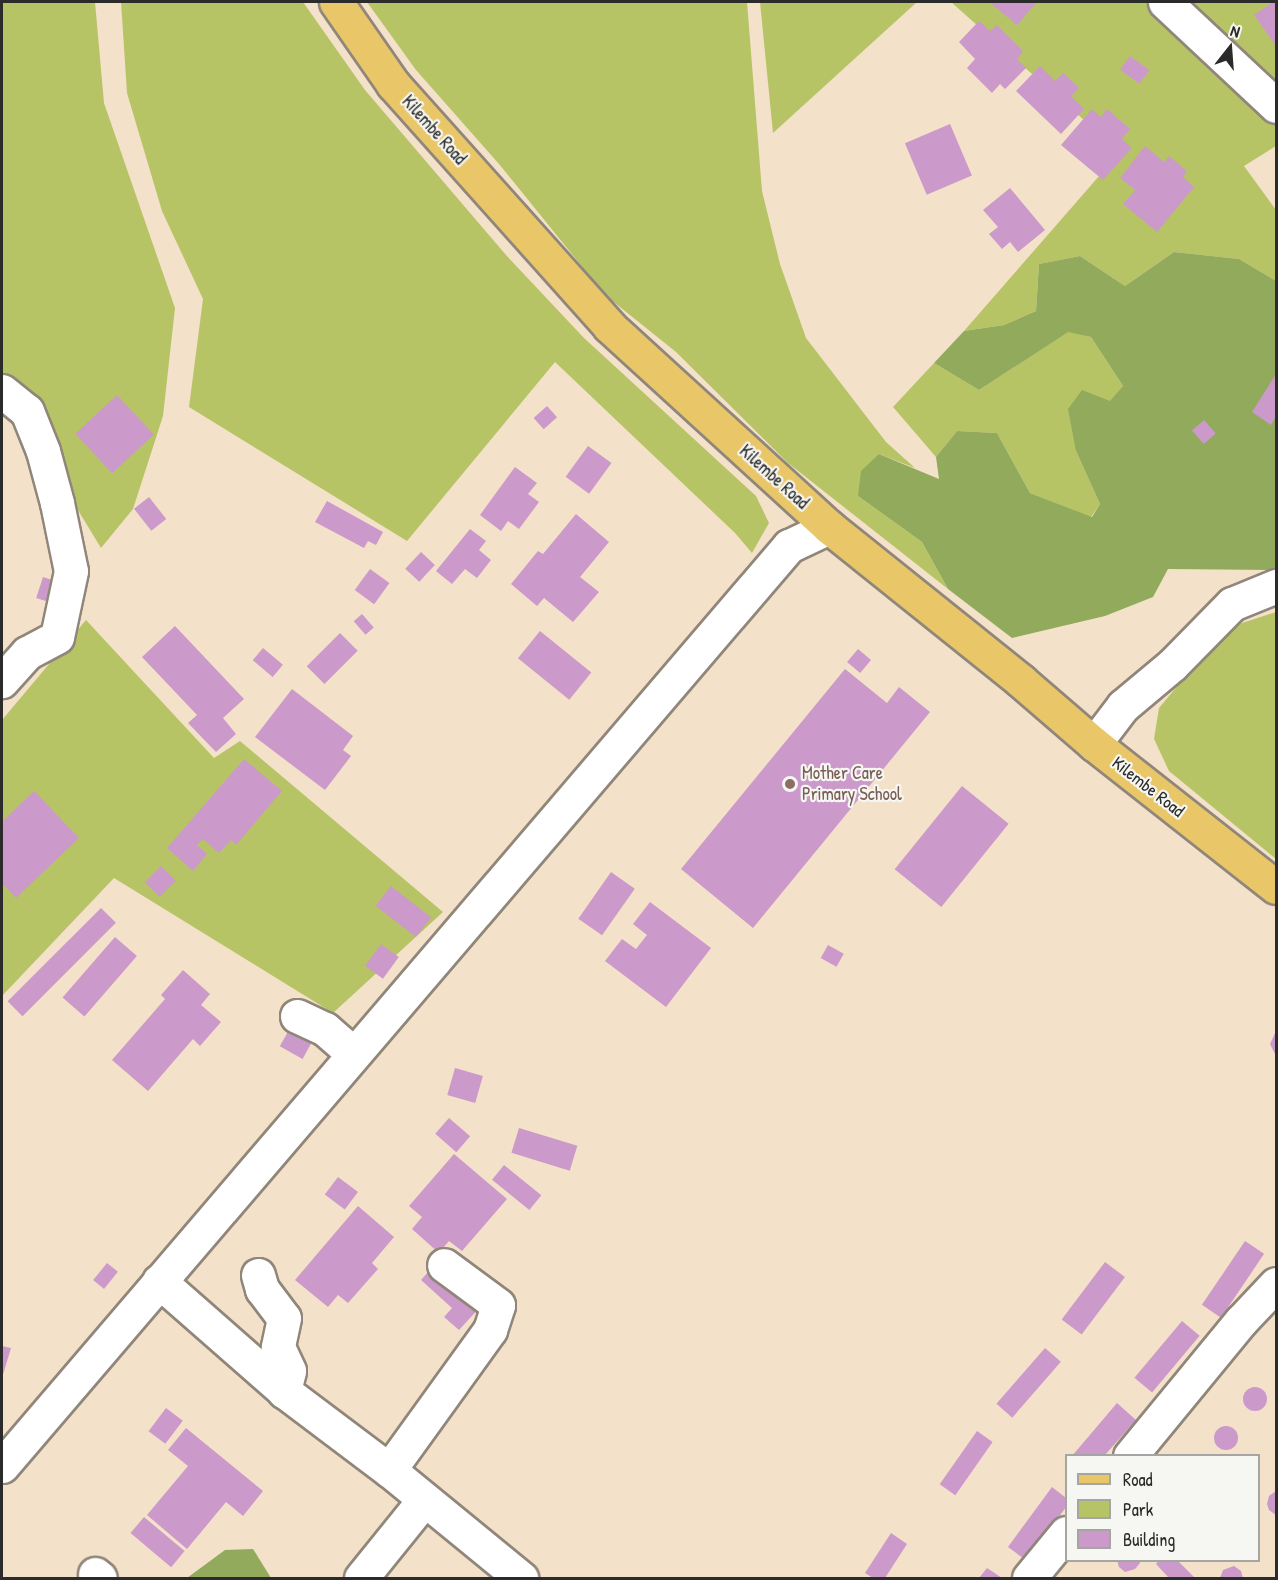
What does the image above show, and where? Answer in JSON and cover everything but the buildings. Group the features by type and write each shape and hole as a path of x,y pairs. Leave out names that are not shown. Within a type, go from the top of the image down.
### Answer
{"main road":[{"name":"Kilembe Road","path":"336,2 393,84 609,326 830,527 1021,681 1094,744 1276,887"}],"street":[{"path":"1165,2 1276,106"},
{"path":"2,391 27,411 43,451 57,503 71,571 57,637 27,653 2,681"},
{"path":"2,1466 789,546 830,527"},
{"path":"1094,744 1123,706 1172,665 1232,604 1276,586"},
{"path":"297,1016 325,1029 354,1054"},
{"path":"389,1470 490,1330 498,1305 444,1265"},
{"path":"258,1275 262,1289 284,1318 278,1347 289,1371 284,1390"},
{"path":"159,1281 284,1390 389,1470 521,1578"},
{"path":"1131,1454 1241,1321 1276,1284"},
{"path":"361,1578 424,1500"},
{"path":"1029,1578 1065,1534"}],"green space":[{"path":"2,2 95,2 104,103 175,308 163,416 133,509 101,548 2,385"},
{"path":"121,2 303,2 365,90 506,255 584,338 756,496 769,523 752,553 735,533 555,362 407,541 189,407 203,299 162,211 127,93"},
{"path":"367,2 747,2 762,191 780,264 806,338 886,442 915,468 879,454 858,496 922,542 948,589 788,463 676,352 605,295 499,164 416,70"},
{"path":"760,2 917,2 773,133"},
{"path":"951,2 1276,2 1276,146 1244,166 1276,210 1276,281 1239,259 1174,252 1125,286 1080,256 1039,264 1036,311 1004,325 964,331 1120,152"},
{"path":"1174,252 1239,259 1276,281 1276,570 1168,569 1153,597 1105,616 1012,638 948,589 922,542 858,496 861,471 879,454 939,479 936,457 957,431 997,433 1030,493 1092,517 1100,504 1076,451 1068,409 1082,390 1110,401 1123,386 1091,337 1068,332 979,390 934,363 964,331 1004,325 1036,311 1039,264 1080,256 1125,286"},
{"path":"1068,331 1091,337 1123,386 1076,451 1100,504 1091,517 1030,493 997,433 957,431 936,457 893,407 934,363 979,390"},
{"path":"1276,612 1276,859 1169,771 1154,739 1159,708 1209,648 1242,623"},
{"path":"86,620 214,758 240,741 443,912 333,1013 114,878 2,996 2,720"},
{"path":"253,1549 271,1578 187,1578 225,1550"}],"place":[{"name":"Mother Care Primary School","path":"790,784"}]}
